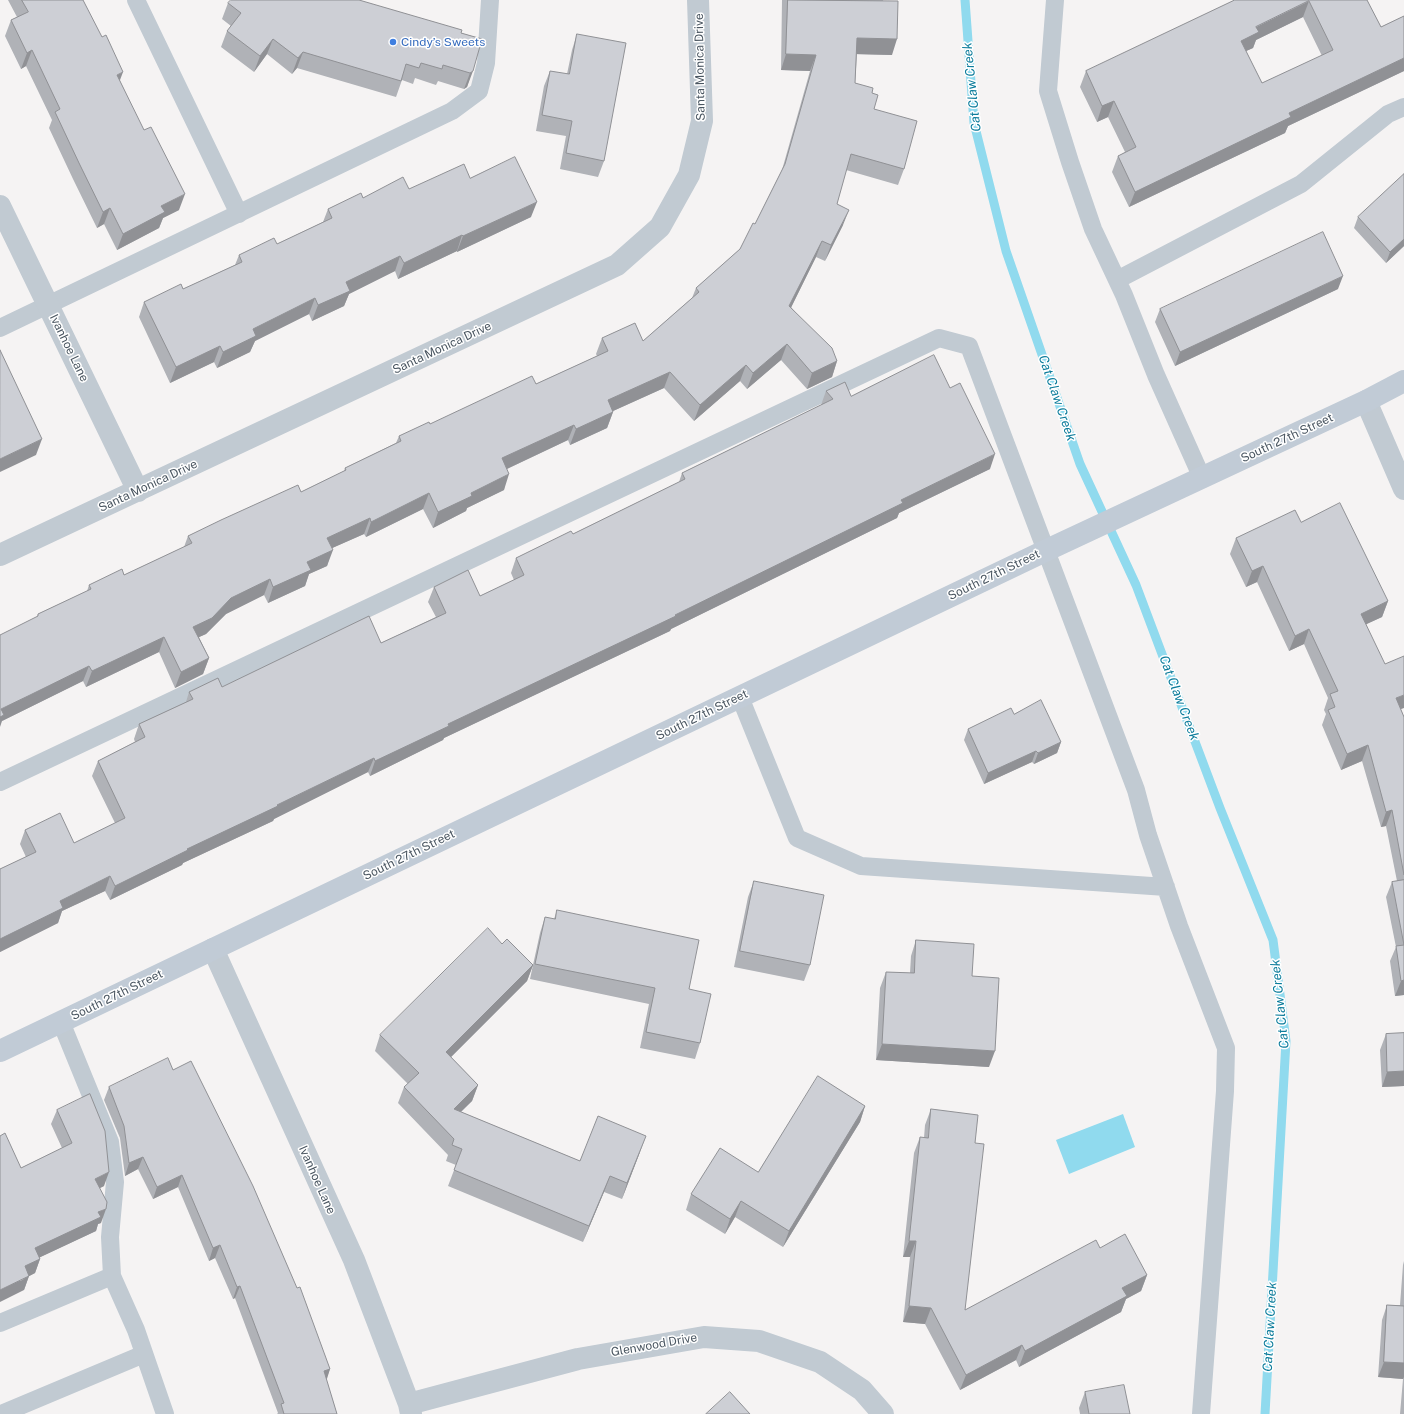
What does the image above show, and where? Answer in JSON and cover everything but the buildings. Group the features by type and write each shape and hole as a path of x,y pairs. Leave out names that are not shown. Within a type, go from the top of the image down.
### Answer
{"main road":[{"name":"South 27th Street","path":"0,1051 1046,550 1366,401 1404,381"}],"street":[{"name":"Santa Monica Drive","path":"0,555 617,265 660,227 689,175 702,121 698,0"},
{"name":"Ivanhoe Lane","path":"0,206 138,491"},
{"path":"1366,401 1404,489"},
{"name":"Ivanhoe Lane","path":"213,949 354,1260 410,1409"},
{"name":"Glenwood Drive","path":"410,1409 578,1359 704,1337 759,1341 820,1362 862,1390 883,1414"}],"lane":[{"path":"136,0 238,214"},
{"path":"0,328 452,111 479,91 486,63 490,0"},
{"path":"1055,0 1048,91 1093,229 1117,280 1156,375 1202,478"},
{"path":"1117,280 1301,184 1388,114 1404,107"},
{"path":"0,782 939,338 969,346 1136,790 1148,835 1179,926 1226,1048 1225,1091 1201,1414"},
{"path":"740,697 796,838 861,866 1166,887"},
{"path":"61,1022 110,1142 115,1182 110,1237 112,1276 136,1330 165,1414"},
{"path":"0,1323 112,1276"},
{"path":"1,1414 144,1354"}],"water":[{"path":"1123,1114 1135,1147 1069,1174 1056,1140"}],"waterway":[{"name":"Cat Claw Creek","path":"965,0 974,123 1006,251 1080,464 1136,585 1220,808 1273,940 1286,1041 1265,1414"}],"place":[{"name":"Cindy’s Sweets","path":"393,42"}]}
